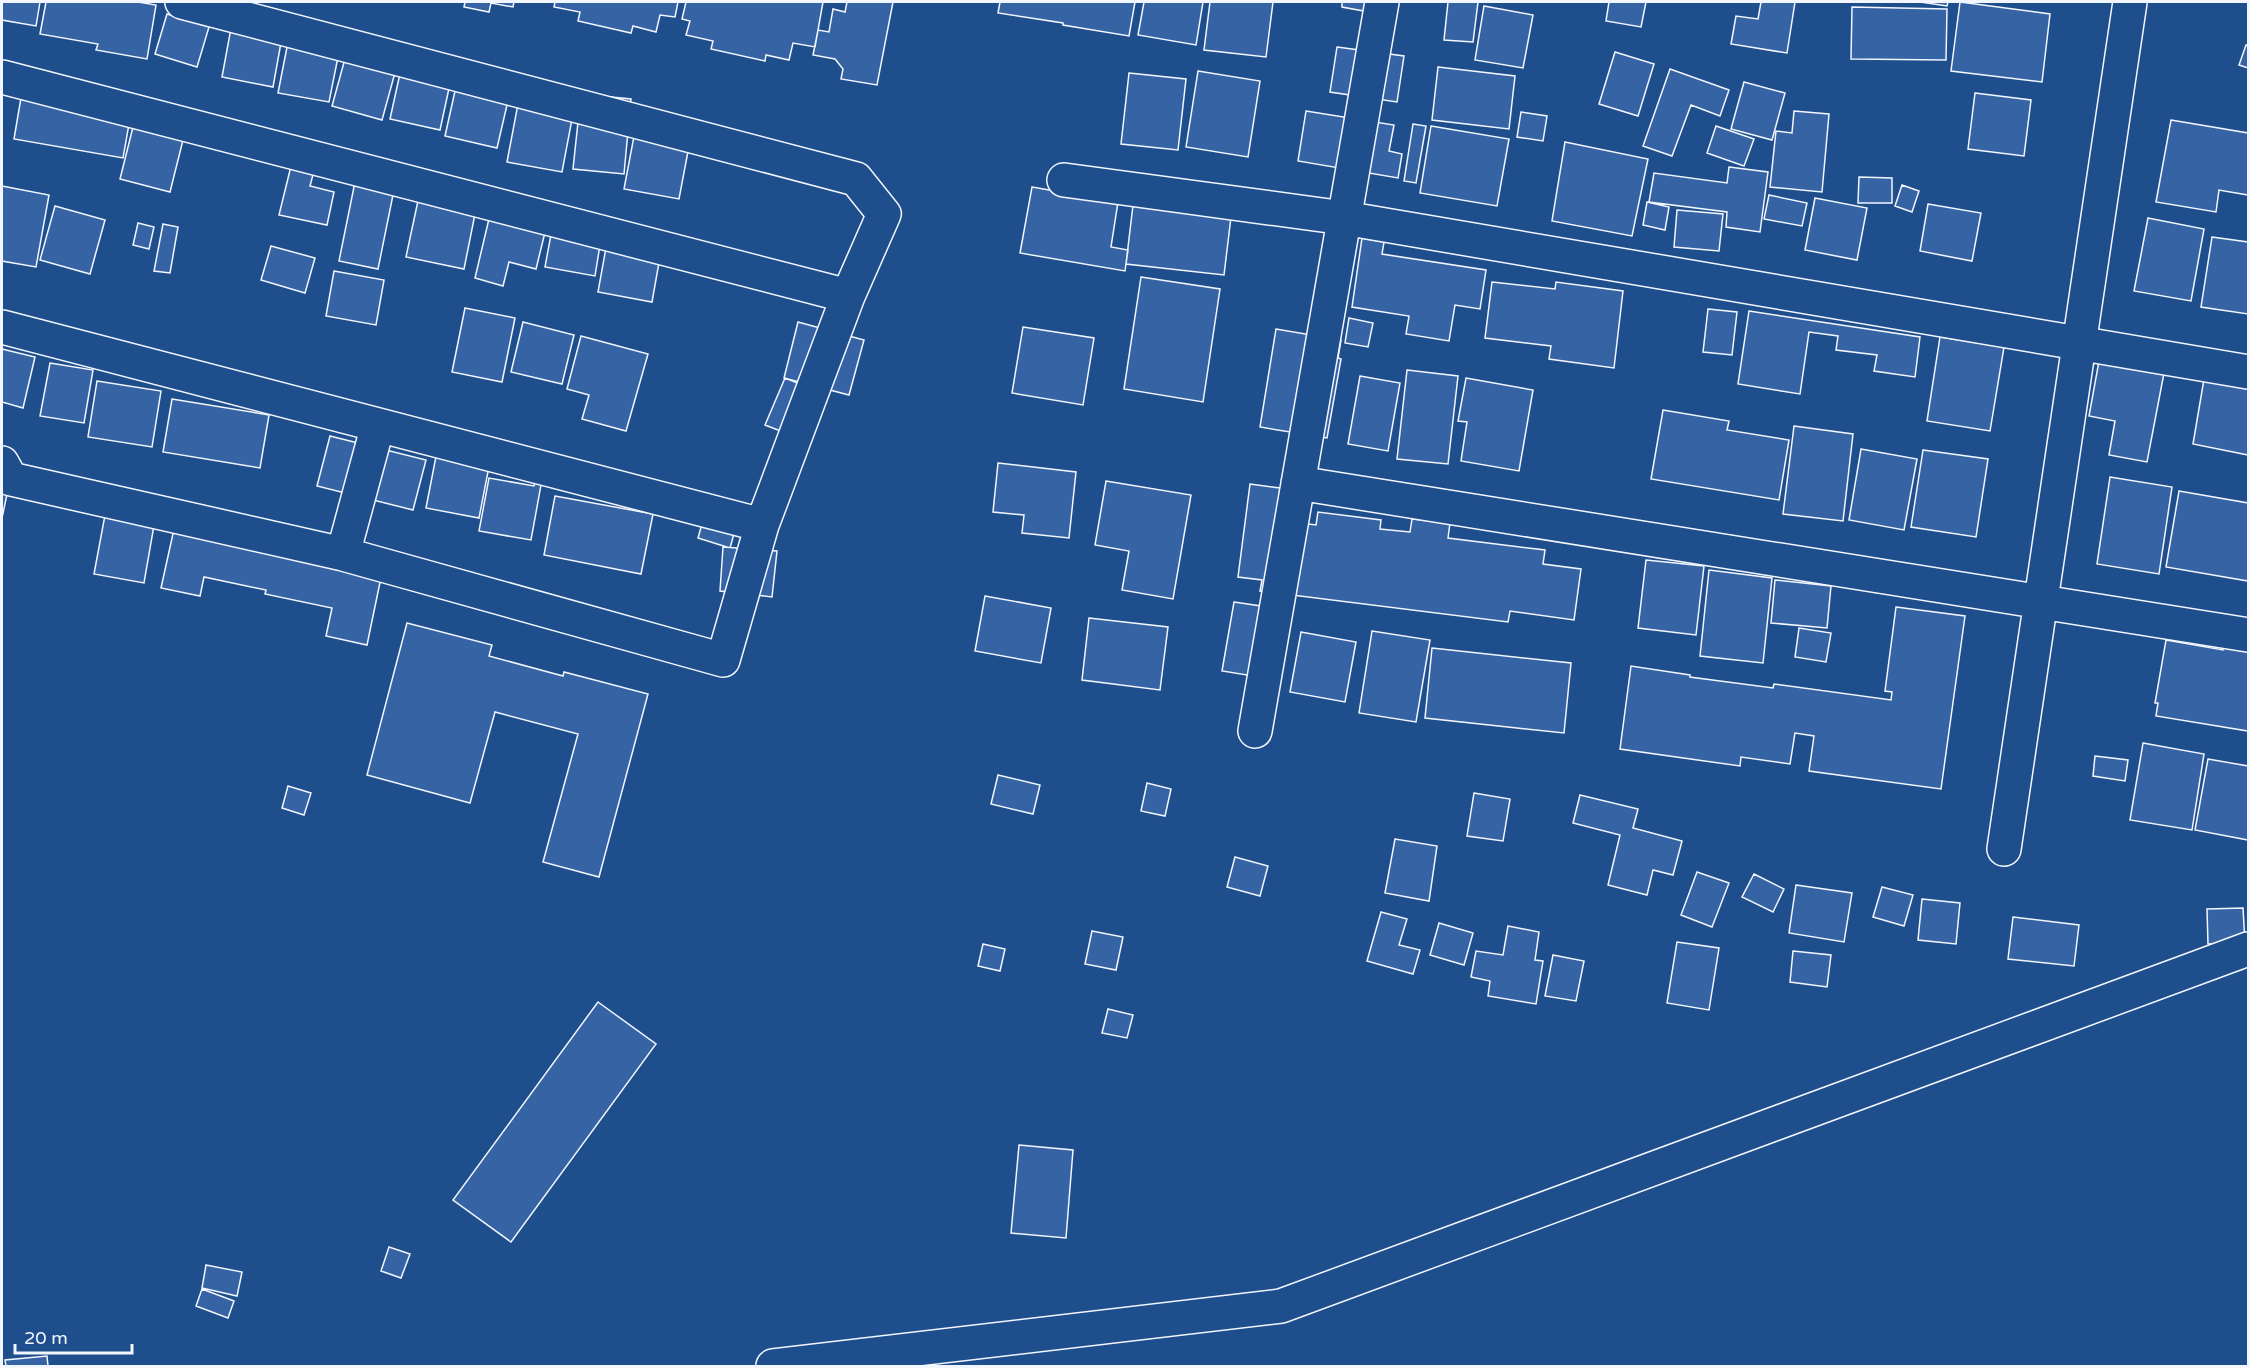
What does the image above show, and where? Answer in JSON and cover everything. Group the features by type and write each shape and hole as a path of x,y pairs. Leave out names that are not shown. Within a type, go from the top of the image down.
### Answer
{"street":[{"path":"2,464 10,478 343,554 723,660 762,525 848,296 884,214 856,179 182,2"},
{"path":"1255,731 1382,2"},
{"path":"2004,849 2130,2"},
{"path":"2,77 848,296"},
{"path":"1064,180 1344,218 2248,372"},
{"path":"2,327 762,525"},
{"path":"343,554 378,425"},
{"path":"1298,483 2248,635"},
{"path":"773,1366 1281,1306 2248,949"}],"building":[{"path":"2,2 40,2 36,26 2,20"},
{"path":"46,2 138,2 156,5 147,59 96,50 98,44 40,34"},
{"path":"465,2 514,2 513,7 491,3 489,12 464,7"},
{"path":"555,2 678,2 675,17 660,15 656,32 633,26 631,33 578,21 580,12 554,7"},
{"path":"686,2 823,2 815,47 793,43 789,60 766,55 765,61 711,49 713,41 686,35 690,21 682,19"},
{"path":"847,2 893,2 877,85 841,79 843,69 835,59 813,55 818,30 829,32 833,9 845,12"},
{"path":"1000,2 1135,2 1129,36 998,13"},
{"path":"1144,2 1203,2 1196,45 1138,35"},
{"path":"1210,2 1273,2 1266,57 1204,50"},
{"path":"1342,2 1388,2 1386,15 1342,7"},
{"path":"1448,2 1478,2 1473,42 1444,40"},
{"path":"1609,2 1646,2 1641,27 1606,21"},
{"path":"1761,2 1795,2 1787,53 1731,44 1736,16 1758,19"},
{"path":"1920,2 1948,2 1947,6"},
{"path":"1960,2 2050,14 2042,82 1951,71"},
{"path":"1484,6 1533,15 1523,68 1475,60"},
{"path":"1852,7 1947,9 1946,60 1851,59"},
{"path":"167,14 209,27 197,67 155,54"},
{"path":"231,28 282,37 273,87 222,77"},
{"path":"288,42 339,52 329,102 278,93"},
{"path":"2246,45 2248,46 2248,68 2239,65"},
{"path":"1337,47 1404,56 1397,102 1330,92"},
{"path":"1615,52 1654,64 1638,116 1599,104"},
{"path":"346,55 396,69 382,120 332,106"},
{"path":"461,64 514,75 497,148 445,136"},
{"path":"1438,67 1515,76 1509,129 1432,120"},
{"path":"401,69 451,79 440,130 390,119"},
{"path":"1670,69 1729,90 1720,116 1691,105 1672,156 1643,146"},
{"path":"1198,71 1260,81 1248,157 1186,147"},
{"path":"1129,73 1186,79 1178,150 1121,144"},
{"path":"1744,82 1785,93 1772,140 1731,129"},
{"path":"23,86 134,96 123,158 14,139"},
{"path":"521,88 576,98 562,172 507,162"},
{"path":"1975,93 2031,100 2024,156 1968,149"},
{"path":"581,94 631,99 624,174 573,169"},
{"path":"138,107 188,120 170,192 120,179"},
{"path":"1306,111 1394,125 1389,151 1402,154 1398,178 1298,161"},
{"path":"1794,111 1829,114 1822,192 1770,187 1776,131 1792,133"},
{"path":"1521,112 1547,116 1543,141 1517,137"},
{"path":"638,115 693,125 679,199 624,189"},
{"path":"2171,120 2248,133 2248,195 2219,190 2216,212 2156,202"},
{"path":"1413,124 1426,126 1416,183 1404,181"},
{"path":"1431,126 1509,139 1497,206 1420,193"},
{"path":"1716,126 1754,139 1744,166 1707,153"},
{"path":"1565,142 1648,159 1632,236 1552,221"},
{"path":"292,162 315,167 310,186 334,192 327,225 279,215"},
{"path":"1729,167 1768,172 1760,232 1726,227 1727,212 1649,202 1654,173 1727,183"},
{"path":"357,172 396,180 378,269 339,261"},
{"path":"1859,177 1892,178 1892,203 1858,203"},
{"path":"422,182 479,194 464,269 406,257"},
{"path":"1902,185 1919,191 1912,212 1895,206"},
{"path":"2,186 49,195 36,267 2,261"},
{"path":"1032,187 1118,202 1111,247 1128,250 1125,271 1020,253"},
{"path":"1769,195 1807,203 1802,226 1764,219"},
{"path":"1815,198 1867,208 1857,260 1805,250"},
{"path":"1647,202 1669,207 1665,230 1643,225"},
{"path":"1928,204 1981,213 1972,261 1920,251"},
{"path":"1133,205 1231,217 1224,275 1126,264"},
{"path":"55,206 105,220 90,274 40,260"},
{"path":"492,206 548,220 536,269 509,262 503,286 475,278"},
{"path":"1677,210 1723,214 1719,251 1674,247"},
{"path":"554,218 603,226 595,276 545,267"},
{"path":"2148,218 2204,229 2191,301 2134,291"},
{"path":"138,223 154,227 149,249 133,245"},
{"path":"163,224 178,227 170,273 154,271"},
{"path":"609,231 663,240 652,302 598,292"},
{"path":"2212,237 2248,242 2248,314 2201,307"},
{"path":"1362,238 1384,242 1382,254 1486,270 1480,309 1455,305 1449,341 1406,334 1409,316 1352,307"},
{"path":"271,246 315,258 305,293 261,280"},
{"path":"334,271 384,280 376,325 326,316"},
{"path":"1141,277 1220,289 1203,402 1124,389"},
{"path":"1492,282 1555,289 1556,282 1623,291 1614,368 1549,359 1551,346 1485,338"},
{"path":"465,308 515,318 502,382 452,372"},
{"path":"1708,309 1737,312 1732,355 1703,352"},
{"path":"1749,311 1920,337 1915,377 1874,371 1877,355 1836,350 1838,336 1809,332 1800,394 1738,384"},
{"path":"1349,318 1373,323 1368,347 1345,343"},
{"path":"523,322 574,335 562,384 511,372"},
{"path":"798,322 864,340 849,395 784,378"},
{"path":"1023,327 1094,338 1083,405 1012,393"},
{"path":"1276,329 1341,340 1338,358 1341,359 1327,438 1260,427"},
{"path":"581,336 648,354 626,431 582,419 589,395 567,389"},
{"path":"1940,337 2004,347 1990,431 1927,421"},
{"path":"2,349 35,357 23,408 2,402"},
{"path":"2099,361 2164,373 2147,462 2109,455 2115,421 2089,416"},
{"path":"50,363 93,370 84,423 40,416"},
{"path":"1407,370 1458,376 1448,464 1397,459"},
{"path":"1360,376 1400,383 1388,451 1348,444"},
{"path":"785,378 810,388 791,435 765,425"},
{"path":"1466,378 1533,390 1519,471 1461,461 1467,422 1458,421"},
{"path":"2204,379 2248,379 2248,455 2193,444"},
{"path":"97,381 161,391 152,447 88,437"},
{"path":"172,399 269,415 260,468 163,452"},
{"path":"1663,410 1729,421 1727,430 1789,440 1779,500 1651,479"},
{"path":"1794,426 1853,434 1843,521 1783,514"},
{"path":"330,436 426,460 413,510 317,486"},
{"path":"439,441 492,451 479,518 426,508"},
{"path":"1861,449 1917,459 1904,530 1849,520"},
{"path":"1923,450 1988,459 1976,537 1911,527"},
{"path":"998,463 1076,472 1069,538 1022,533 1024,515 993,512"},
{"path":"2,473 11,475 2,518"},
{"path":"536,473 543,474 531,540 479,531 489,478 534,486"},
{"path":"2110,477 2172,487 2159,574 2097,564"},
{"path":"1106,481 1191,495 1173,599 1122,590 1129,551 1095,545"},
{"path":"1250,484 1280,488 1276,520 1316,525 1318,512 1381,520 1380,529 1410,532 1412,519 1450,523 1448,538 1545,550 1543,564 1581,569 1574,620 1510,611 1508,622 1260,591 1262,580 1238,577"},
{"path":"2179,491 2248,503 2248,581 2166,567"},
{"path":"555,496 653,514 641,574 544,555"},
{"path":"108,499 157,508 144,583 94,574"},
{"path":"705,513 737,523 730,548 698,538"},
{"path":"176,520 384,563 367,645 326,636 332,608 265,594 266,590 204,577 200,596 161,588"},
{"path":"723,547 777,551 772,597 720,591"},
{"path":"1646,560 1704,566 1696,635 1638,628"},
{"path":"1709,570 1772,578 1763,663 1700,656"},
{"path":"1775,580 1831,586 1827,628 1771,623"},
{"path":"985,596 1051,608 1041,663 975,651"},
{"path":"1234,602 1261,606 1279,680 1222,671"},
{"path":"1896,607 1965,616 1941,789 1809,771 1814,736 1795,733 1790,764 1741,757 1740,766 1620,749 1631,666 1690,675 1690,677 1773,688 1774,684 1891,700 1892,692 1885,691"},
{"path":"1089,618 1168,627 1160,690 1082,680"},
{"path":"407,623 492,645 489,656 563,676 564,672 648,694 599,877 543,862 578,734 495,712 470,803 367,775"},
{"path":"1799,628 1831,633 1826,662 1795,657"},
{"path":"1372,631 1430,640 1416,722 1359,713"},
{"path":"1301,632 1356,642 1345,702 1290,692"},
{"path":"2166,640 2223,650 2224,642 2248,646 2248,731 2156,716 2158,703 2155,703"},
{"path":"1432,648 1571,663 1564,733 1425,718"},
{"path":"2143,743 2204,754 2192,830 2130,820"},
{"path":"2095,756 2128,760 2125,781 2093,776"},
{"path":"2208,759 2248,766 2248,840 2195,830"},
{"path":"998,775 1040,785 1033,814 991,804"},
{"path":"1147,783 1171,789 1165,816 1141,811"},
{"path":"288,786 311,793 304,815 282,808"},
{"path":"1474,793 1510,799 1503,841 1467,836"},
{"path":"1580,795 1638,809 1633,828 1682,841 1673,875 1653,870 1647,895 1608,885 1620,835 1573,823"},
{"path":"1395,839 1437,846 1429,901 1385,893"},
{"path":"1235,857 1268,866 1260,896 1227,887"},
{"path":"1697,872 1729,883 1712,927 1681,915"},
{"path":"1754,874 1784,889 1773,912 1742,897"},
{"path":"1796,885 1852,893 1844,942 1789,933"},
{"path":"1882,887 1913,895 1904,926 1873,917"},
{"path":"1922,899 1960,903 1956,944 1918,940"},
{"path":"2243,908 2245,943 2208,944 2207,909"},
{"path":"1381,912 1407,919 1399,945 1420,950 1413,974 1367,961"},
{"path":"2013,917 2079,925 2074,966 2008,959"},
{"path":"1439,923 1473,933 1464,965 1430,955"},
{"path":"1508,926 1539,932 1535,960 1543,961 1536,1004 1488,996 1490,981 1471,977 1476,951 1503,955"},
{"path":"1092,931 1123,937 1116,970 1085,964"},
{"path":"1677,942 1719,948 1709,1010 1667,1003"},
{"path":"983,944 1005,949 1000,971 978,966"},
{"path":"1793,951 1831,955 1827,987 1790,982"},
{"path":"1553,955 1584,961 1576,1001 1545,996"},
{"path":"598,1002 656,1044 511,1242 453,1200"},
{"path":"1108,1009 1133,1015 1127,1038 1102,1033"},
{"path":"1019,1145 1073,1150 1066,1238 1011,1233"},
{"path":"389,1247 410,1254 401,1278 381,1271"},
{"path":"206,1265 242,1272 237,1296 202,1288"},
{"path":"202,1289 234,1301 228,1318 196,1306"},
{"path":"47,1356 48,1366 6,1366 5,1360"}]}
